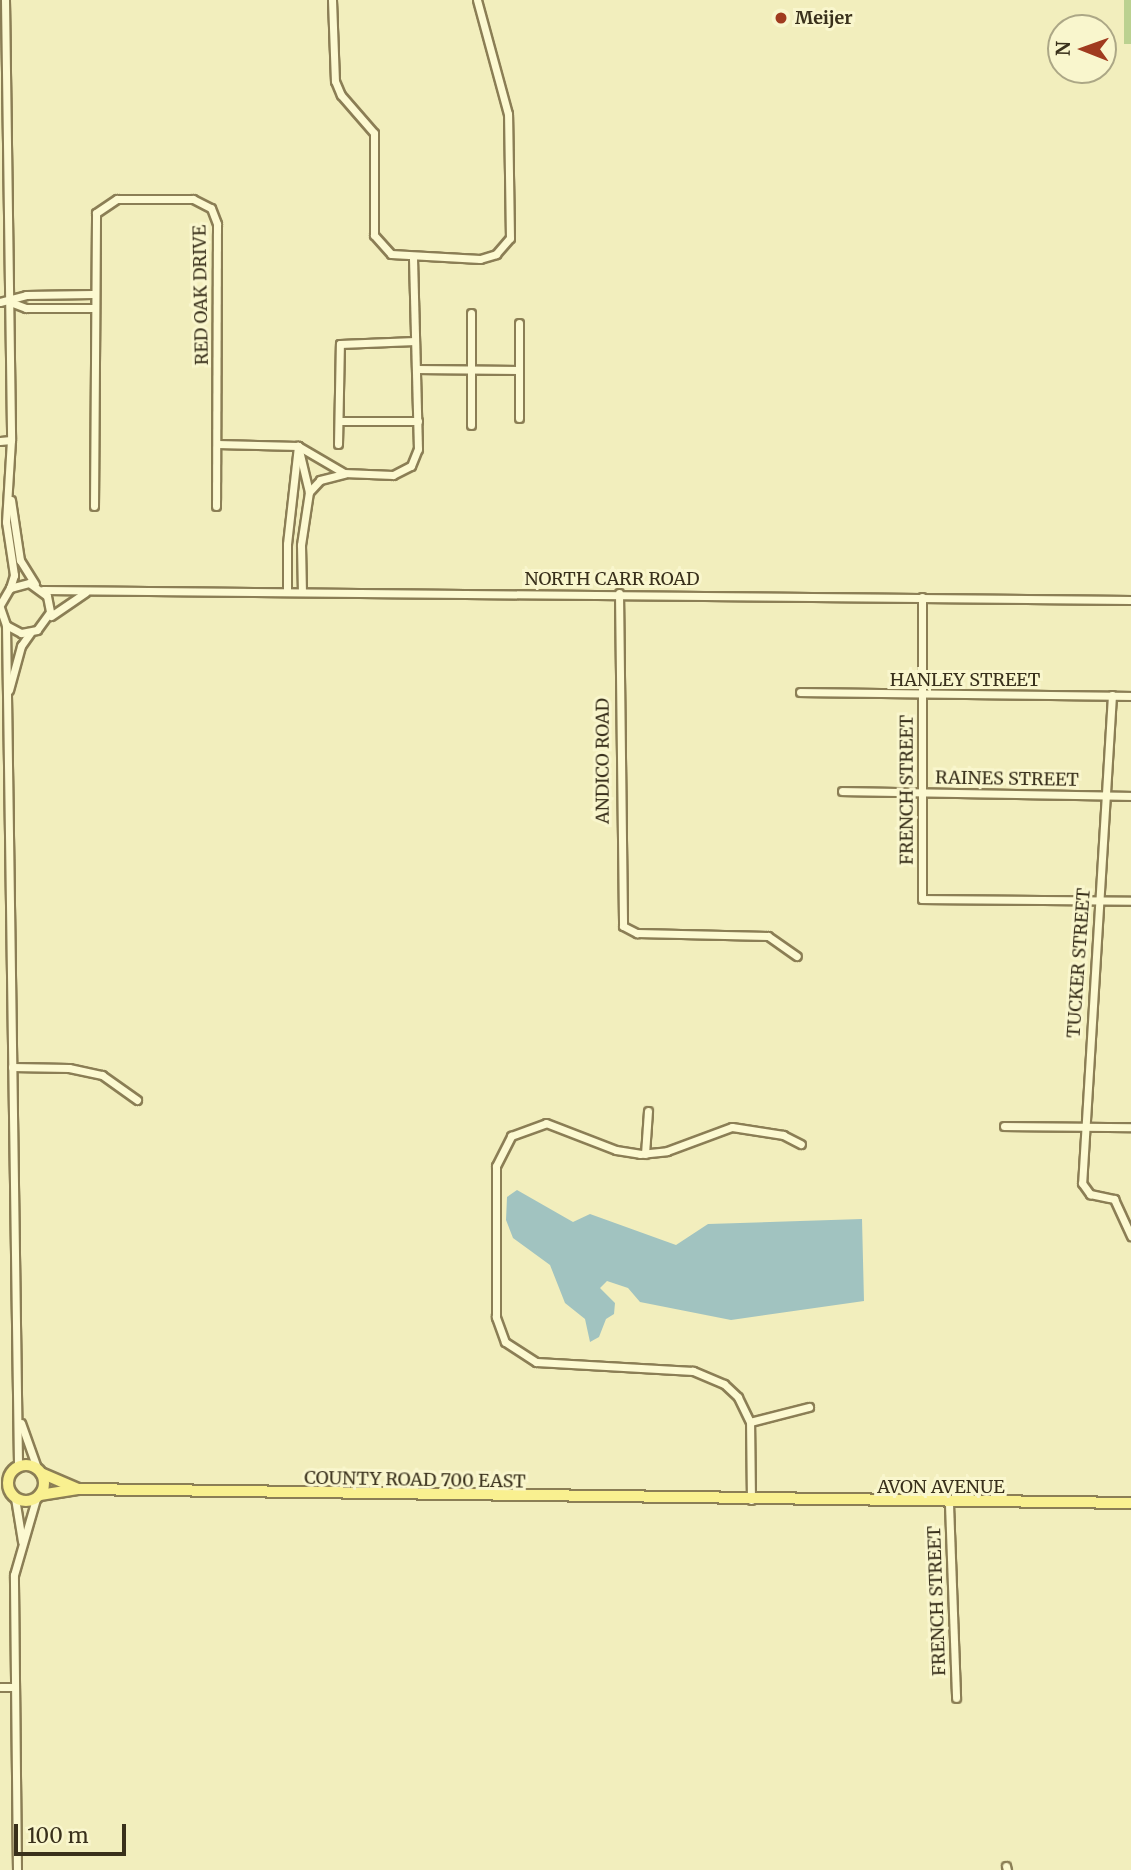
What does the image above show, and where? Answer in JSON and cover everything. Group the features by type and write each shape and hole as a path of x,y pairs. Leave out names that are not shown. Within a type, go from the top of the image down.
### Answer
{"main road":[{"path":"0,1472 16,1468 39,1470 44,1484 38,1497 25,1502 8,1494 7,1481 16,1468"},
{"name":"COUNTY ROAD 700 EAST","path":"39,1470 78,1489"},
{"name":"COUNTY ROAD 700 EAST","path":"38,1497 78,1489 751,1501"},
{"name":"AVON AVENUE","path":"751,1501 1131,1503"}],"street":[{"path":"5,0 3,57 11,440 10,495 6,522 14,575 0,607 6,625 9,690 12,1067 21,1423 16,1468"},
{"path":"332,0 335,81 341,95 374,133 373,235 391,254 413,258 480,259 496,254 510,238 508,114 477,0"},
{"name":"RED OAK DRIVE","path":"94,506 94,223 101,206 117,199 193,199 211,208 217,224 216,506"},
{"path":"309,492 320,480 344,474 403,473 416,457 418,421 413,258"},
{"path":"10,302 26,295 93,294"},
{"path":"0,302 10,302 26,308 93,308"},
{"path":"471,313 471,425"},
{"path":"519,323 519,418"},
{"path":"338,444 340,344 415,341"},
{"path":"416,369 519,370"},
{"path":"339,421 418,421"},
{"path":"0,441 11,440"},
{"path":"217,444 299,446 344,474"},
{"path":"299,446 309,492 301,545 302,591"},
{"path":"288,591 287,544 299,446"},
{"path":"0,455 11,456"},
{"path":"9,690 21,646 30,633 48,619 50,604 18,550 10,495"},
{"path":"10,588 23,583 39,588"},
{"name":"NORTH CARR ROAD","path":"39,588 1131,600"},
{"name":"NORTH CARR ROAD","path":"48,619 72,598 94,589"},
{"name":"ANDICO ROAD","path":"620,593 620,915 625,928 636,933 768,936 797,956"},
{"name":"FRENCH STREET","path":"922,597 922,899 1100,900"},
{"path":"6,625 30,633"},
{"name":"HANLEY STREET","path":"800,692 922,696 1131,696"},
{"name":"TUCKER STREET","path":"1112,695 1084,1126 1083,1189 1114,1199 1131,1236"},
{"name":"RAINES STREET","path":"842,791 1131,796"},
{"path":"0,804 9,804"},
{"path":"1100,900 1131,901"},
{"path":"12,1067 69,1068 102,1075 137,1100"},
{"path":"645,1154 648,1111"},
{"path":"751,1501 750,1422 732,1391 704,1374 536,1362 516,1353 499,1330 495,1175 506,1142 521,1129 546,1123 616,1150 645,1154 732,1127 783,1135 801,1144"},
{"path":"1004,1126 1131,1127"},
{"path":"750,1422 809,1407"},
{"path":"21,1423 39,1470"},
{"path":"8,1494 22,1542"},
{"path":"17,1870 13,1687 14,1575 38,1497"},
{"name":"FRENCH STREET","path":"949,1504 956,1698"},
{"path":"0,1687 13,1687"}],"green space":[{"path":"1124,0 1131,0 1131,44 1124,44"}],"water":[{"path":"517,1190 573,1222 590,1214 676,1245 708,1224 862,1219 864,1301 731,1320 640,1302 628,1288 607,1281 600,1288 615,1303 614,1314 606,1319 599,1337 590,1342 585,1319 565,1303 550,1265 513,1238 506,1220 507,1197"}],"place":[{"name":"Meijer","path":"781,18"}]}
